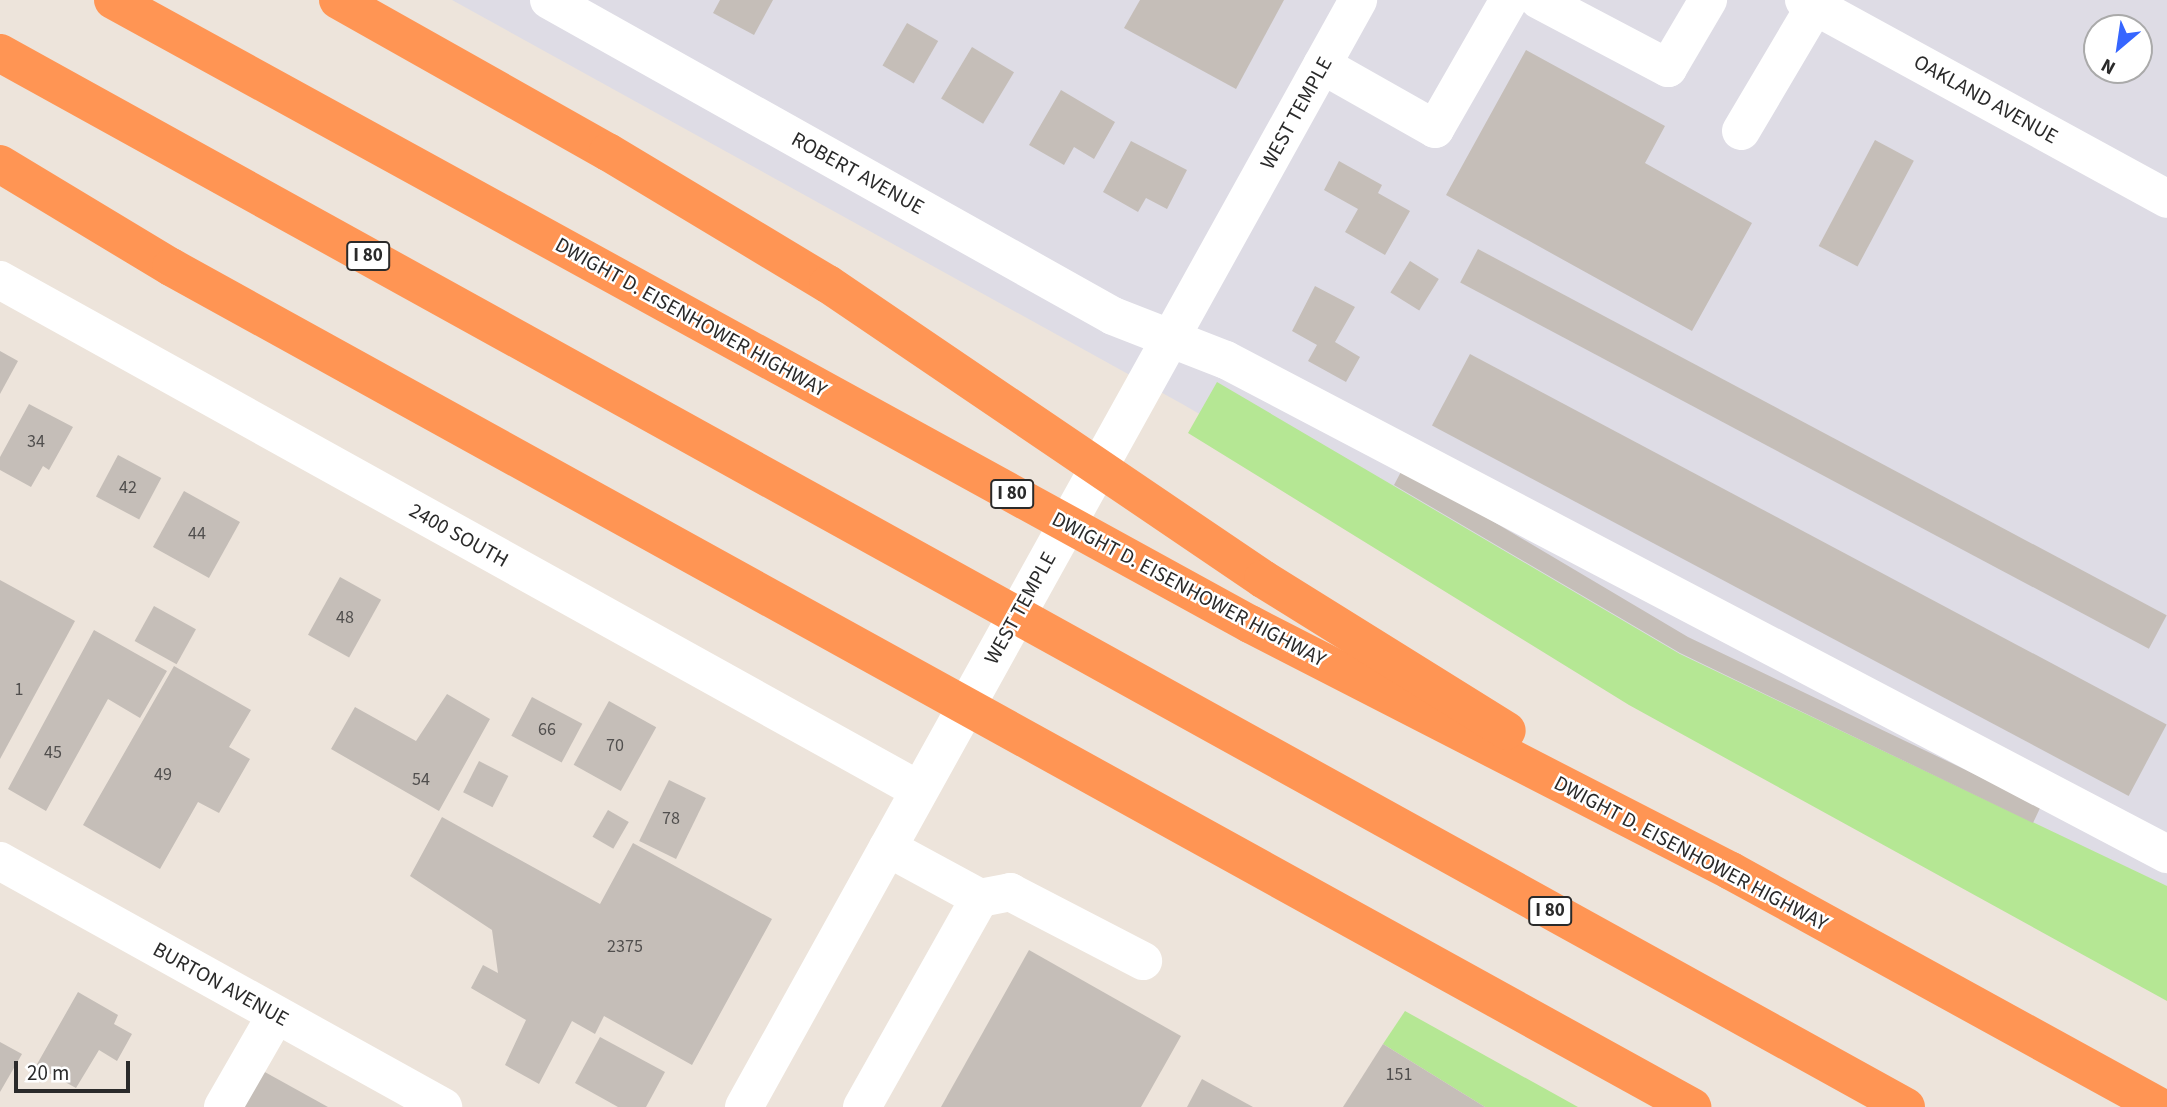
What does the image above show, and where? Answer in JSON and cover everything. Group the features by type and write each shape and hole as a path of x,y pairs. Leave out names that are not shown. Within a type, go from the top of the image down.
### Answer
{"highway":[{"name":"DWIGHT D. EISENHOWER HIGHWAY","path":"113,0 1250,624 1731,871 2160,1107"},
{"path":"338,0 608,152 828,284 1264,579 1731,871"},
{"name":"I 80","path":"3,55 1906,1107"},
{"path":"0,164 171,267 1149,810 1692,1107"},
{"path":"0,190 171,267"}],"street":[{"name":"ROBERT AVENUE","path":"549,0 1112,316 1226,360 2167,854"},
{"name":"WEST TEMPLE","path":"744,1107 1358,0"},
{"path":"1322,65 1434,129 1508,0"},
{"path":"1539,0 1668,68 1708,0"},
{"path":"1741,131 1810,3"},
{"name":"OAKLAND AVENUE","path":"1810,3 2167,199"},
{"name":"2400 SOUTH","path":"0,280 919,790"},
{"path":"888,848 980,898 1010,892 1143,961"},
{"name":"BURTON AVENUE","path":"0,861 276,1015 424,1103"},
{"path":"862,1107 980,898"},
{"path":"223,1107 276,1015"}],"shaded area":[{"path":"452,0 2167,0 2167,897 1662,684 1184,405"}],"green space":[{"path":"1217,382 1680,654 2167,886 2167,1001 1629,705 1188,433"},
{"path":"1405,1011 1578,1107 1485,1107 1383,1044"}],"building":[{"path":"720,0 773,0 754,35 713,13"},
{"path":"1140,0 1284,0 1236,89 1124,28"},
{"path":"907,23 938,41 914,83 882,65"},
{"path":"972,47 1014,72 983,124 941,98"},
{"path":"1526,50 1665,126 1645,163 1752,223 1692,331 1446,195"},
{"path":"1061,90 1115,122 1094,159 1074,147 1064,165 1029,145"},
{"path":"1875,140 1914,161 1858,267 1819,246"},
{"path":"1131,141 1187,170 1167,209 1146,198 1138,212 1103,192"},
{"path":"1339,161 1382,185 1378,193 1410,211 1385,255 1345,232 1358,209 1324,190"},
{"path":"1478,249 2167,615 2149,649 1460,283"},
{"path":"1410,261 1439,279 1419,310 1390,292"},
{"path":"1315,286 1355,307 1335,342 1360,357 1346,382 1308,361 1317,345 1292,331"},
{"path":"0,351 18,361 0,394"},
{"path":"1470,354 2167,724 2129,796 1432,426"},
{"path":"29,404 73,427 49,470 43,466 31,487 0,470 0,457"},
{"path":"118,455 161,478 139,520 96,496"},
{"path":"1403,468 1688,637 2041,806 2033,823 1680,653 1394,485"},
{"path":"184,491 240,522 209,578 153,547"},
{"path":"340,577 381,600 349,658 308,635"},
{"path":"0,580 75,621 0,759"},
{"path":"154,606 196,629 177,664 135,641"},
{"path":"94,630 167,671 140,718 108,699 46,811 8,789"},
{"path":"174,666 251,710 229,747 250,759 219,813 198,802 160,869 83,825"},
{"path":"447,694 490,719 439,811 331,749 355,707 416,741"},
{"path":"532,697 582,724 562,763 511,736"},
{"path":"609,701 656,727 621,791 574,765"},
{"path":"479,761 508,776 493,807 463,792"},
{"path":"669,780 706,798 676,859 639,841"},
{"path":"608,810 629,822 613,849 592,837"},
{"path":"442,817 600,904 633,843 772,919 692,1065 604,1016 595,1034 572,1021 539,1084 505,1065 526,1020 471,988 483,965 498,973 492,930 410,876"},
{"path":"1029,950 1181,1036 1141,1107 941,1107"},
{"path":"78,992 118,1015 114,1024 132,1034 117,1061 99,1050 76,1088 36,1066"},
{"path":"600,1037 665,1072 646,1107 618,1107 575,1083"},
{"path":"0,1042 22,1054 0,1092"},
{"path":"1383,1044 1485,1107 1343,1107"},
{"path":"263,1071 328,1107 243,1107"},
{"path":"1202,1079 1253,1107 1187,1107"}]}
